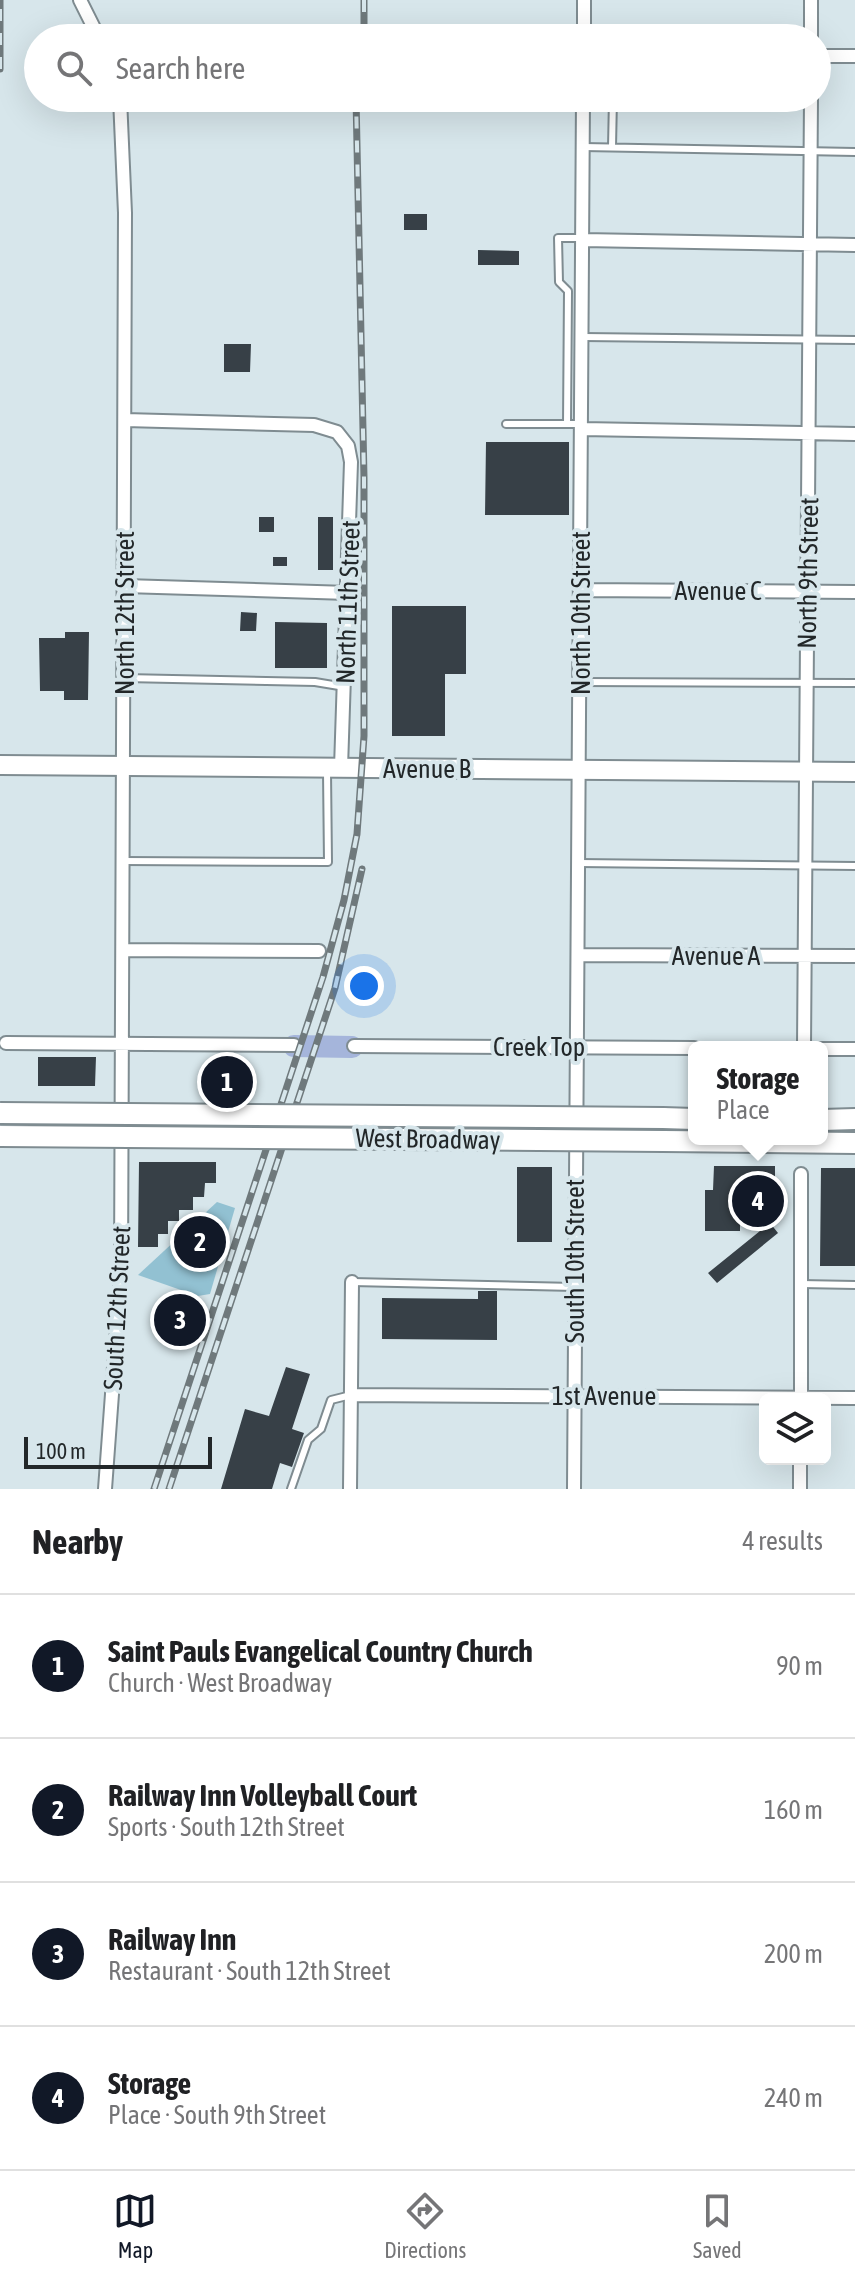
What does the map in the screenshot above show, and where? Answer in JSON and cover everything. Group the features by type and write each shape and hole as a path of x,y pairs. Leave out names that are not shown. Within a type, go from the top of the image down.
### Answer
{"main road":[{"name":"West Broadway","path":"0,1113 688,1119"},
{"path":"828,1120 855,1119"},
{"name":"West Broadway","path":"0,1136 688,1141"},
{"name":"West Broadway","path":"828,1143 855,1143"}],"street":[{"path":"80,0 92,24"},
{"path":"584,0 584,24"},
{"path":"811,0 811,24"},
{"path":"831,56 855,56"},
{"name":"North 12th Street","path":"121,112 125,199 122,1127"},
{"name":"North 10th Street","path":"574,1128 580,770 583,112"},
{"name":"North 9th Street","path":"804,1041 811,112"},
{"path":"583,239 855,245"},
{"name":"North 11th Street","path":"125,420 314,425 329,428 344,438 351,462 348,593 345,687 334,768"},
{"path":"582,427 855,434"},
{"path":"125,586 348,593"},
{"name":"Avenue C","path":"581,590 855,592"},
{"name":"Avenue B","path":"0,765 855,772"},
{"path":"123,950 319,951"},
{"name":"Avenue A","path":"578,955 855,956"},
{"path":"6,1043 294,1045"},
{"name":"Creek Top","path":"354,1046 688,1048"},
{"path":"828,1049 855,1049"},
{"name":"South 12th Street","path":"105,1489 121,1272 122,1127"},
{"name":"South 10th Street","path":"574,1128 574,1489"},
{"path":"801,1174 801,1393"},
{"path":"350,1489 352,1282"},
{"name":"1st Avenue","path":"353,1395 759,1398"},
{"name":"1st Avenue","path":"831,1398 855,1398"},
{"path":"800,1465 800,1489"}],"lane":[{"path":"612,147 613,112"},
{"path":"583,147 855,152"},
{"path":"567,424 568,291 559,282 558,238 583,239"},
{"path":"583,337 855,340"},
{"path":"506,424 567,424 582,427"},
{"path":"125,678 315,682 345,687"},
{"path":"580,682 855,683"},
{"path":"123,861 328,862 334,768"},
{"path":"578,863 855,866"},
{"path":"352,1282 575,1287"},
{"path":"801,1284 855,1285"},
{"path":"291,1489 308,1440 321,1429 331,1400 353,1395"}],"shaded area":[{"path":"217,1202 235,1208 210,1294 198,1296 138,1275"}],"building":[{"path":"404,214 427,214 427,230 404,230"},
{"path":"478,250 519,251 519,265 478,265"},
{"path":"224,344 251,344 250,372 224,372"},
{"path":"486,442 569,442 569,515 485,515"},
{"path":"259,517 274,517 274,532 259,532"},
{"path":"318,517 333,517 333,570 318,570"},
{"path":"273,557 287,557 287,566 273,566"},
{"path":"392,606 466,606 466,674 445,674 445,736 392,736"},
{"path":"241,612 257,613 256,631 240,631"},
{"path":"275,622 327,623 327,668 275,668"},
{"path":"65,632 89,632 88,700 64,700 64,691 40,691 39,638 65,638"},
{"path":"38,1057 96,1057 95,1086 38,1086"},
{"path":"139,1162 216,1162 216,1183 205,1183 204,1197 193,1197 193,1210 179,1210 179,1221 168,1221 168,1234 158,1234 158,1247 138,1247"},
{"path":"714,1166 775,1166 775,1178 765,1178 765,1211 740,1211 740,1231 705,1231 705,1190 713,1190"},
{"path":"517,1167 552,1167 552,1242 517,1242"},
{"path":"821,1168 855,1168 855,1266 820,1266"},
{"path":"770,1223 778,1233 717,1283 708,1273"},
{"path":"180,1291 197,1297 180,1350 164,1344"},
{"path":"478,1291 497,1291 497,1340 382,1339 382,1298 478,1299"},
{"path":"286,1367 310,1374 292,1429 304,1433 292,1467 280,1463 272,1489 221,1489 245,1409 269,1416"}],"waterway":[{"path":"294,1046 352,1047"}],"railway":[{"path":"0,0 0,69"},
{"path":"364,0 364,24"},
{"path":"154,1489 323,977 344,900 357,834 364,736 364,478 356,112"},
{"path":"169,1489 335,988 362,869"}],"place":[{"name":"Saint Pauls Evangelical Country Church","path":"227,1082"},
{"name":"Storage","path":"758,1201"},
{"name":"Railway Inn Volleyball Court","path":"200,1242"},
{"name":"Railway Inn","path":"180,1320"}]}
